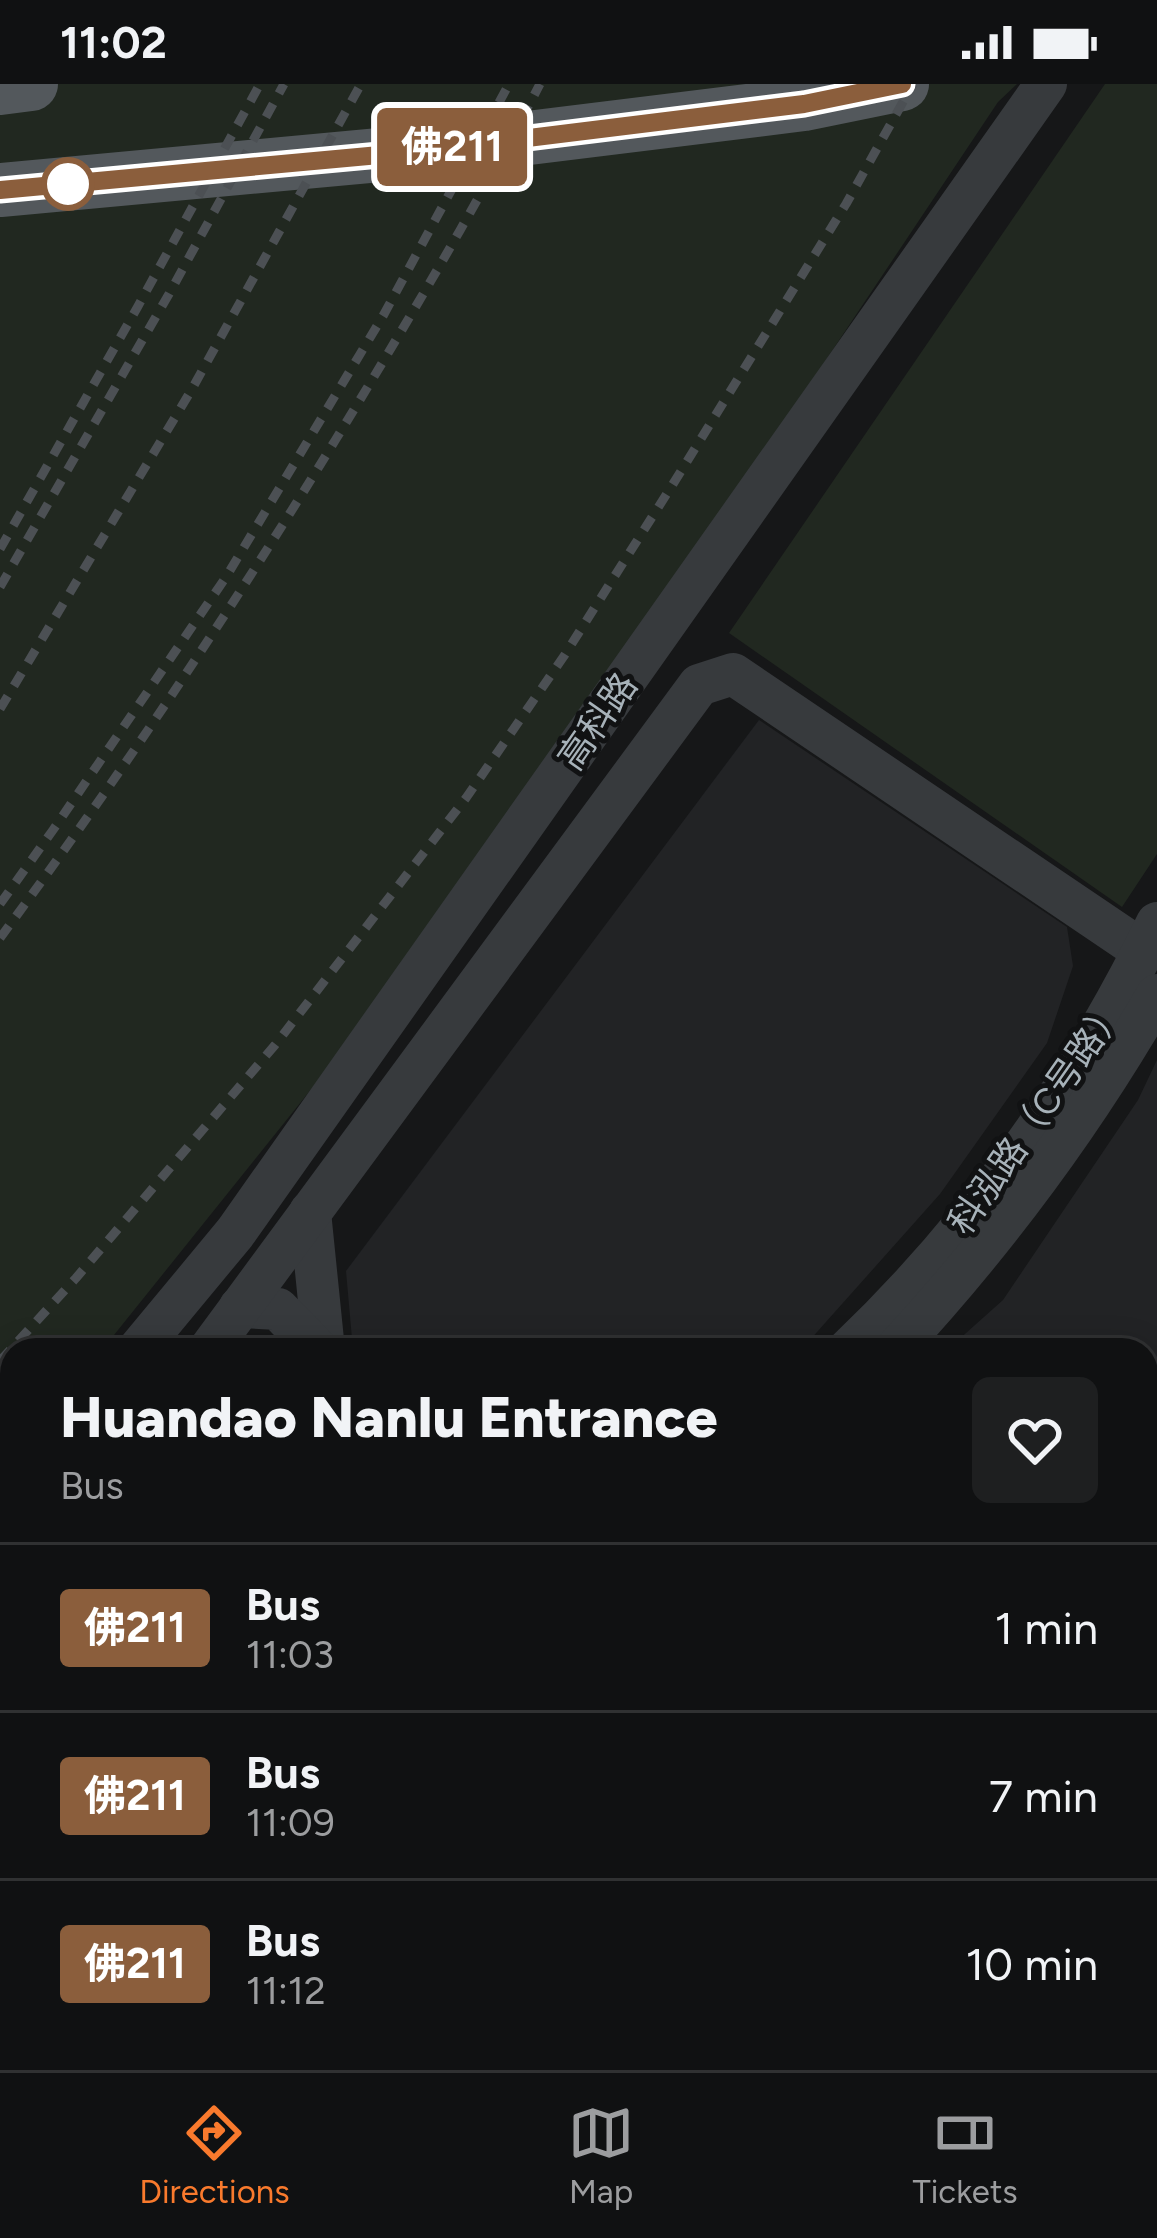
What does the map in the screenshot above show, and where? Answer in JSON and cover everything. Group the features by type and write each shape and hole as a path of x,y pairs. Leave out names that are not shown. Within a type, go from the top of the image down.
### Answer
{"main road":[{"path":"0,88 31,84"},
{"path":"550,135 707,84"},
{"path":"0,190 423,151 804,104 902,84"}],"street":[{"name":"高科路","path":"148,1338 235,1234 1046,84"},
{"path":"218,1338 699,685 733,674 1150,937"},
{"name":"科泓路（C号路）","path":"859,1338 962,1227 1019,1151 1062,1090 1150,937"},
{"name":"科泓路（C号路）","path":"906,1338 1014,1212 1122,1057 1157,995"},
{"path":"310,1212 320,1338"},
{"path":"240,1307 278,1309 308,1338"}],"shaded area":[{"path":"0,84 1017,84 998,102 479,880 112,1338 0,1338"},
{"path":"1105,84 1157,84 1157,854 1122,907 729,633"},
{"path":"759,720 1067,927 1073,966 1047,1043 940,1194 812,1338 352,1338 346,1271"},
{"path":"1157,1060 1157,1338 960,1338 1003,1300 1138,1100"}],"railway":[{"path":"0,549 260,84"},
{"path":"0,587 284,84"},
{"path":"0,709 192,389 361,84"},
{"path":"0,904 226,577 383,316 509,84"},
{"path":"0,938 131,755 296,503 441,263 540,84"},
{"path":"21,1338 275,1045 466,798 564,656 673,484 846,204 913,84"}],"bus line":[{"name":"佛211","path":"0,190 423,151 804,104 902,84"}]}
